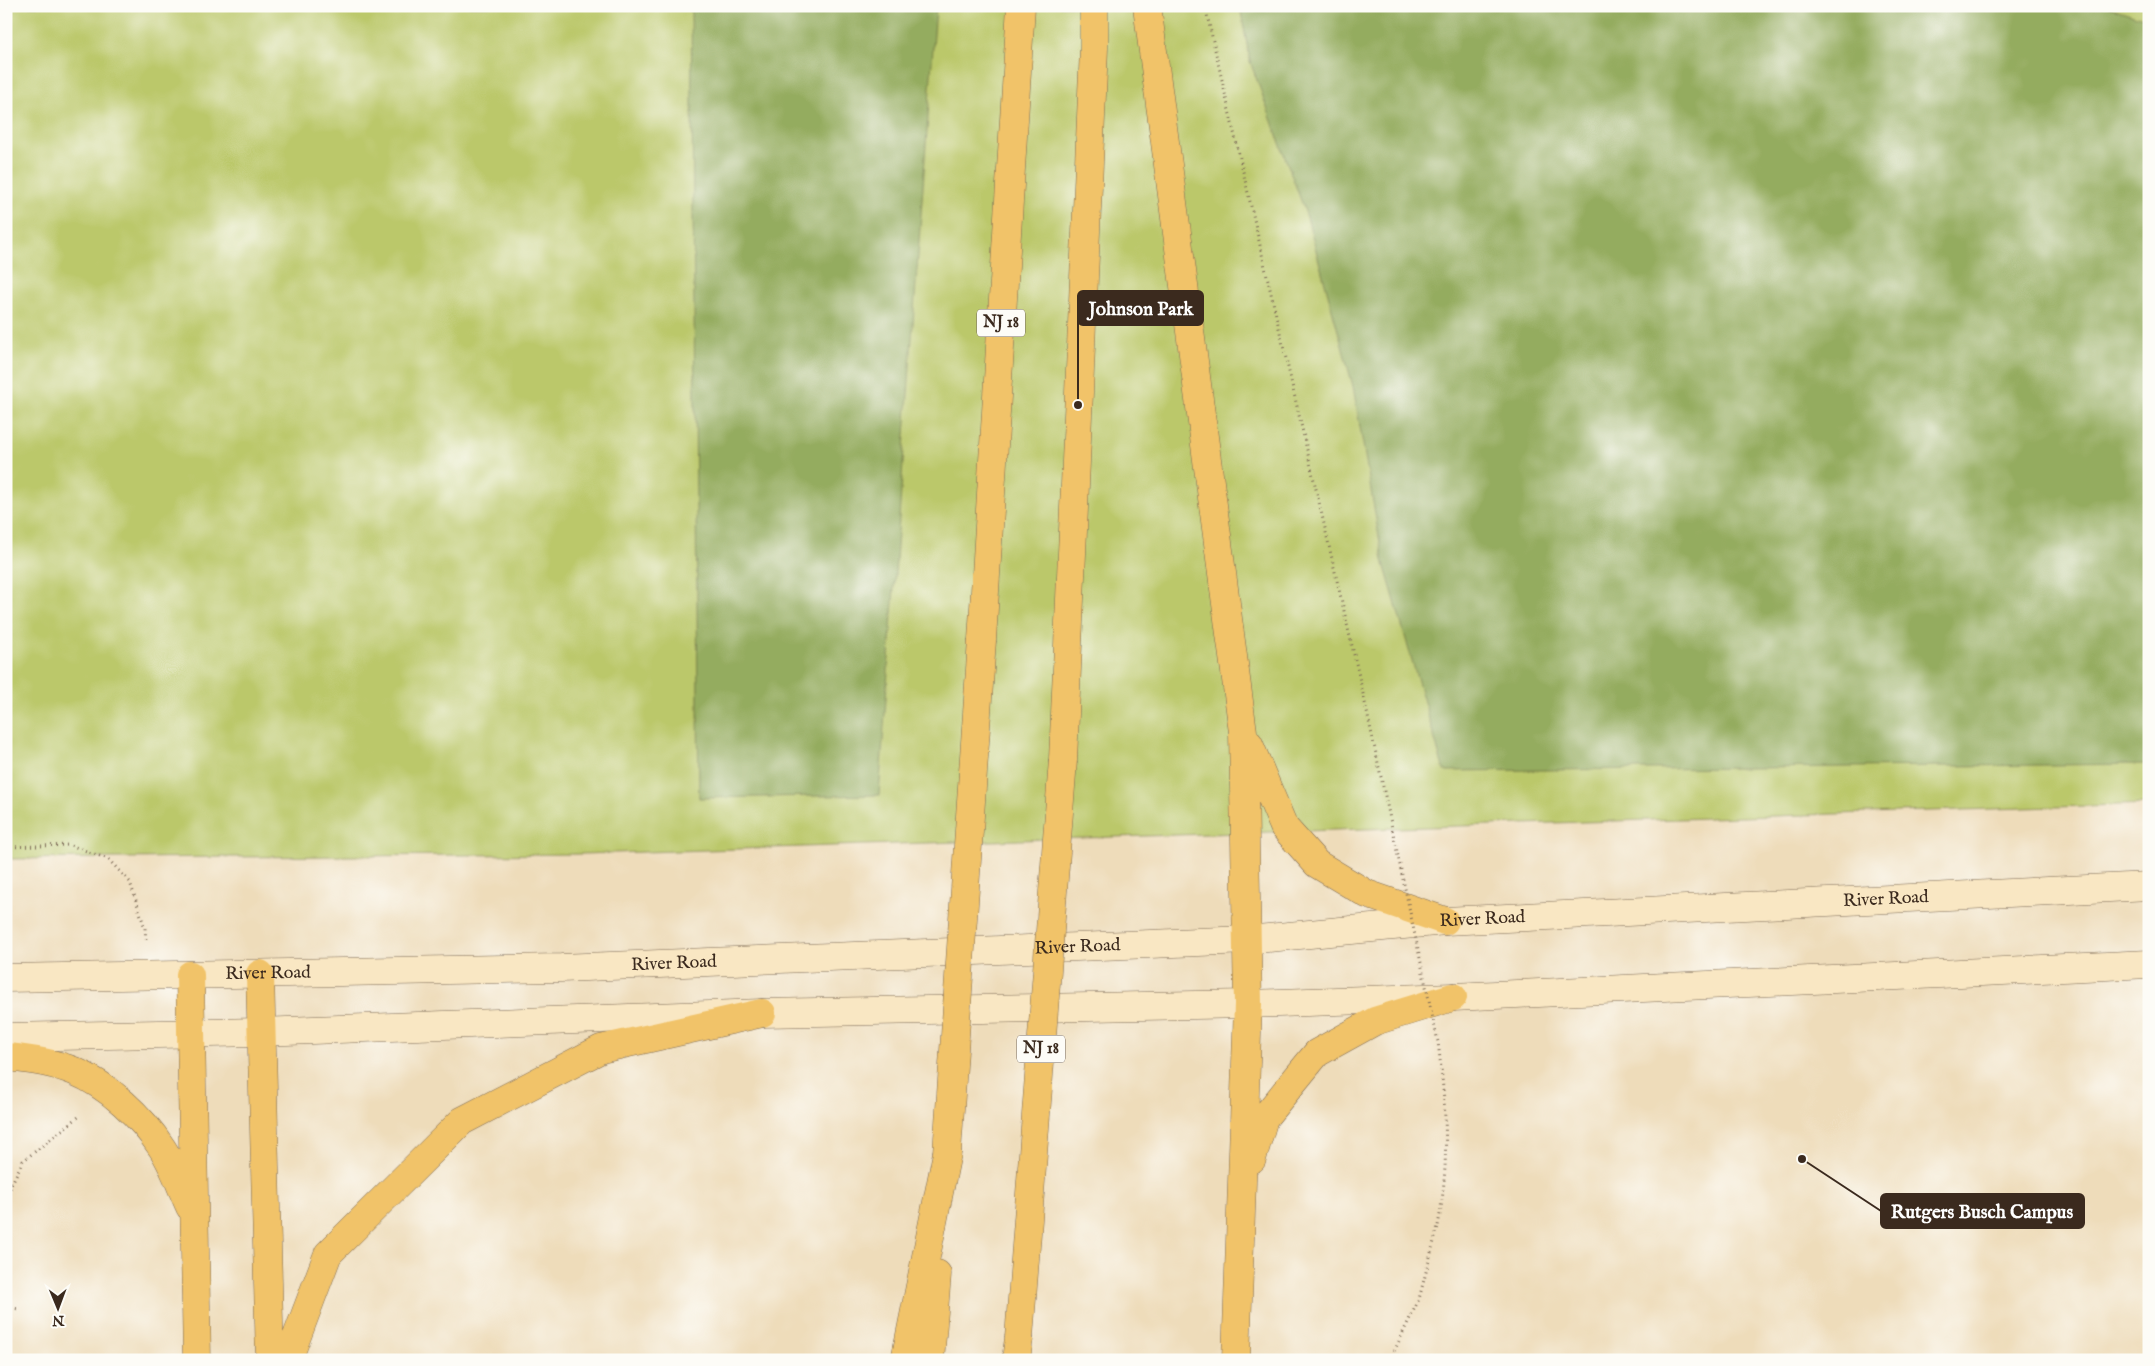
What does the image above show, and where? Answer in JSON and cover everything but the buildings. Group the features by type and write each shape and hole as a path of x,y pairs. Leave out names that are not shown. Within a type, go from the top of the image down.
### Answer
{"highway":[{"name":"NJ 18","path":"930,1360 947,1153 982,640 1021,6"},
{"name":"NJ 18","path":"1017,1349 1063,760 1094,58 1094,6"},
{"path":"1148,6 1244,732 1248,1004 1236,1360"},
{"path":"1244,732 1284,827 1317,864 1367,894 1445,921"},
{"path":"260,974 260,1032 270,1360"},
{"path":"190,975 196,1360"},
{"path":"1241,1194 1264,1118 1317,1053 1375,1022 1453,998"},
{"path":"288,1360 328,1254 462,1121 601,1049 762,1013"},
{"path":"6,1057 36,1060 74,1071 108,1091 139,1118 163,1148 194,1217"},
{"path":"904,1360 947,1153"}],"main road":[{"name":"River Road","path":"6,978 561,968 1247,940 1445,921 2149,886"},
{"path":"6,1037 260,1032 762,1013 1248,1004 1453,998 2149,964"}],"path":[{"path":"1205,6 1362,688 1438,1042 1445,1098 1447,1154 1444,1193 1438,1226 1419,1299 1390,1360"},
{"path":"6,846 70,845 108,859 130,882 145,928 146,939"},
{"path":"6,1203 12,1183 23,1161 59,1132"},
{"path":"6,1181 12,1183"},
{"path":"6,1307 19,1309"}],"green space":[{"path":"6,6 2149,6 2149,804 582,854 6,859"},
{"path":"691,6 936,6 879,795 699,798"},
{"path":"1240,6 2106,6 2149,20 2149,764 1444,771 1383,560 1353,386 1307,217 1250,61"}],"place":[{"name":"Johnson Park","path":"1078,405"},
{"name":"Rutgers Busch Campus","path":"1802,1159"}]}
